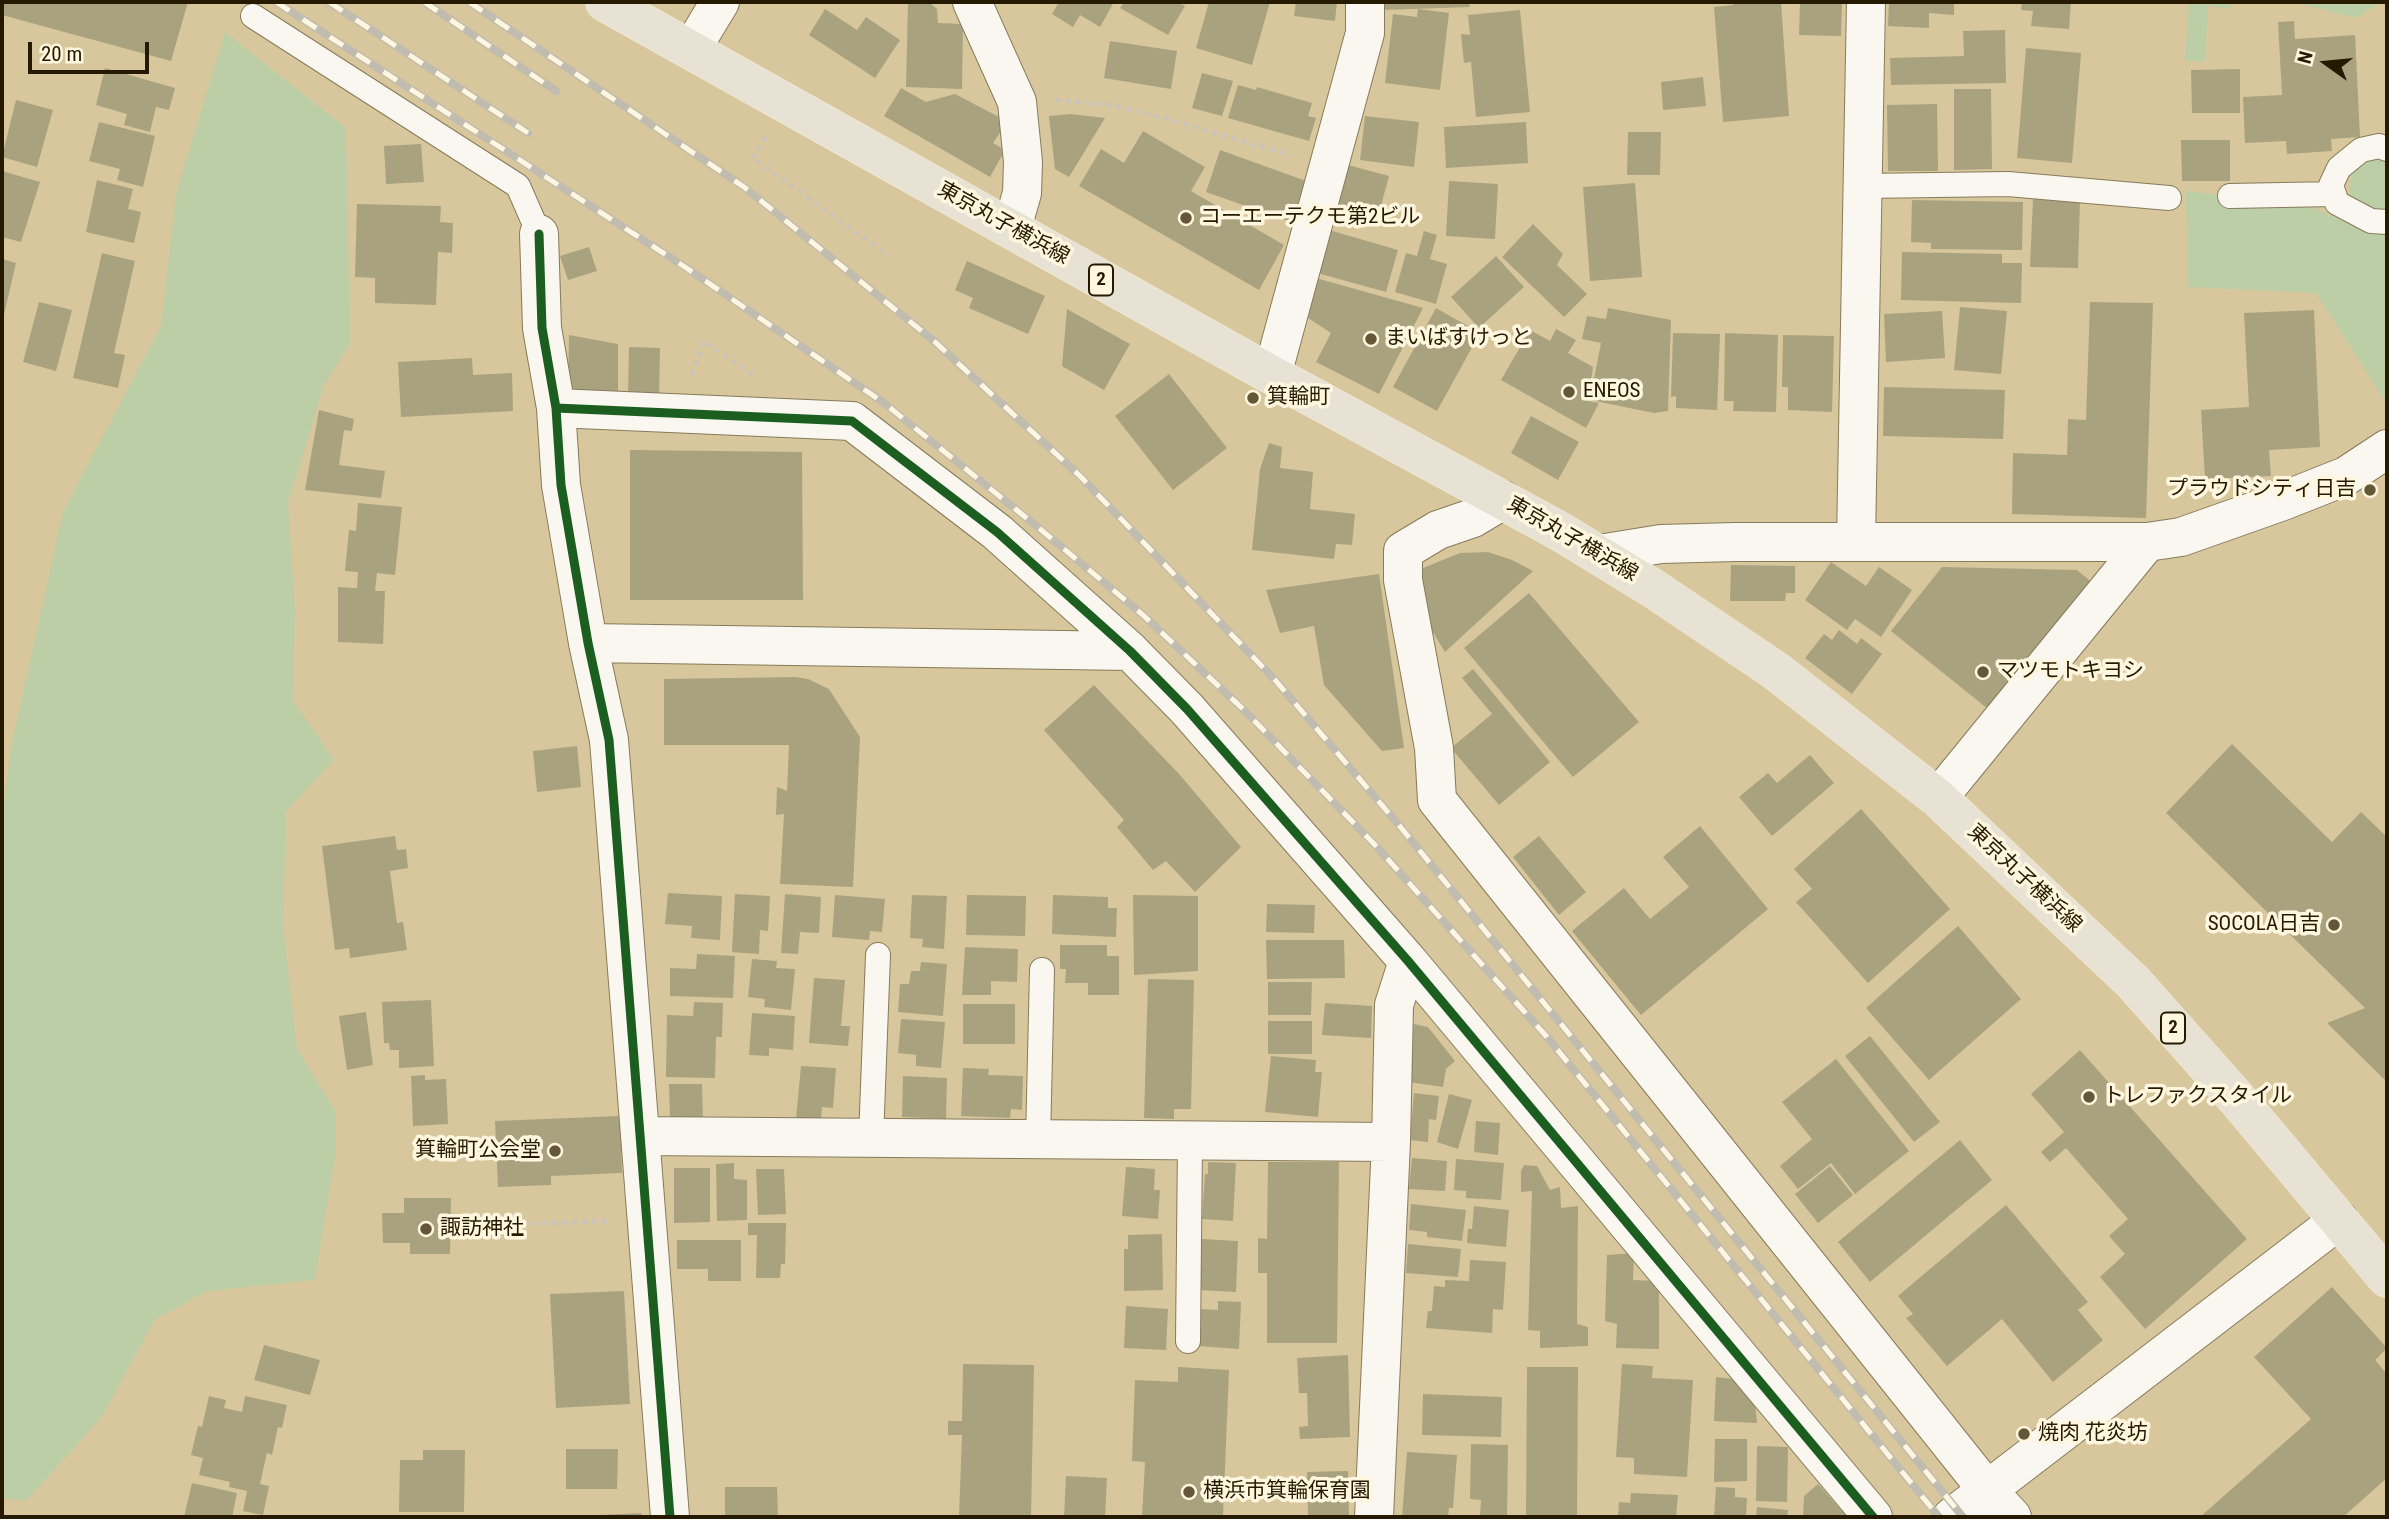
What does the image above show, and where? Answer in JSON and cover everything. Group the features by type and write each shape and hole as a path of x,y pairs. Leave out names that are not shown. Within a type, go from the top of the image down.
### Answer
{"main road":[{"name":"東京丸子横浜線","path":"605,2 1272,376 1599,554 1767,665 1938,798 2133,982 2387,1278"}],"street":[{"path":"691,50 720,2"},
{"path":"972,2 1017,102 1023,162 1022,193 1012,229"},
{"path":"1272,376 1365,33 1365,2"},
{"path":"1856,540 1866,2"},
{"path":"540,234 542,328 556,408 561,485 588,643 609,740 670,1517"},
{"path":"556,408 852,421 997,532 1130,650 1187,709 1408,961 1873,1517"},
{"path":"1599,554 1661,544 1856,540 2147,542 2181,537 2283,502 2346,476 2387,449"},
{"path":"1503,500 1473,518 1438,530 1403,551 1403,580 1434,748 1437,800 2000,1504"},
{"path":"1938,798 2147,542"},
{"path":"588,643 1130,650"},
{"path":"1374,1517 1391,1142 1394,1005 1408,961"},
{"path":"642,1136 1391,1142"},
{"path":"1952,1517 2000,1504 2199,1326 2339,1220"}],"lane":[{"path":"253,16 518,186 540,234"},
{"path":"2387,149 2379,146 2361,150 2339,168 2331,185 2337,203 2371,221 2387,222"},
{"path":"1864,186 2008,184 2169,198"},
{"path":"2231,196 2334,194"},
{"path":"871,1139 878,955"},
{"path":"1038,1140 1042,970"},
{"path":"1188,1341 1190,1141"}],"path":[{"path":"1017,102 1061,100 1110,105 1165,118 1329,167"},
{"path":"753,158 889,256"},
{"path":"704,341 757,377"},
{"path":"462,1226 648,1220"}],"green space":[{"path":"2189,2 2237,2 2225,9 2208,5 2205,61 2185,61"},
{"path":"2292,2 2381,2 2357,18"},
{"path":"225,32 346,128 350,343 324,385 288,503 295,610 293,701 334,760 286,811 283,925 297,1049 335,1110 336,1149 315,1280 208,1291 155,1319 101,1418 27,1500 2,1499 2,819 11,748 63,512 161,326 176,194"},
{"path":"2374,159 2387,162 2387,210 2373,213 2352,199 2349,190 2352,173 2358,166"},
{"path":"2186,191 2214,194 2226,205 2307,205 2369,233 2387,232 2387,404 2316,293 2188,287"}],"building":[{"path":"2,2 188,2 171,61 2,15"},
{"path":"908,2 929,2 937,9 938,23 963,24 962,89 906,87"},
{"path":"1059,2 1114,2 1100,27 1080,15 1073,27 1052,14"},
{"path":"1124,2 1177,2 1185,6 1168,35 1120,8"},
{"path":"1209,2 1270,2 1252,65 1196,48"},
{"path":"1296,2 1337,2 1335,21 1294,16"},
{"path":"1381,2 1469,2 1470,7 1382,10"},
{"path":"1734,2 1781,2 1789,116 1723,122 1714,7 1733,5"},
{"path":"1800,2 1842,2 1841,36 1799,35"},
{"path":"1889,2 1954,2 1954,15 1929,13 1929,28 1888,26"},
{"path":"2022,2 2071,2 2069,29 2031,26 2033,11 2021,10"},
{"path":"825,9 857,30 866,17 900,40 875,78 809,35"},
{"path":"1418,9 1449,13 1440,90 1385,83 1393,14 1417,17"},
{"path":"1520,10 1530,112 1476,117 1471,62 1464,63 1461,34 1470,35 1468,15"},
{"path":"2294,21 2295,39 2355,35 2360,137 2331,139 2332,151 2287,154 2286,141 2245,143 2243,97 2282,95 2278,22"},
{"path":"2005,30 2006,83 1891,85 1890,58 1964,56 1963,31"},
{"path":"1110,41 1177,51 1171,89 1104,78"},
{"path":"2026,48 2081,53 2072,163 2017,158"},
{"path":"105,68 175,88 169,110 156,107 150,132 124,125 127,114 96,105"},
{"path":"2240,69 2240,113 2192,113 2191,70"},
{"path":"1202,73 1233,81 1222,116 1192,108"},
{"path":"1703,77 1706,106 1663,110 1661,82"},
{"path":"1238,85 1256,90 1257,87 1312,103 1308,116 1316,118 1309,141 1228,118"},
{"path":"901,88 926,102 955,94 999,117 1001,131 993,143 1005,150 990,177 884,116"},
{"path":"1954,89 1991,89 1992,169 1954,170"},
{"path":"16,100 53,110 37,167 2,157"},
{"path":"1937,104 1938,171 1888,171 1887,105"},
{"path":"1071,114 1105,118 1069,177 1055,169 1049,116"},
{"path":"1365,116 1419,122 1414,167 1360,160"},
{"path":"99,122 155,136 143,187 117,180 120,169 89,161"},
{"path":"1526,122 1528,163 1446,168 1444,127"},
{"name":"コーエーテクモ第2ビル","path":"1143,131 1205,167 1191,191 1284,245 1259,290 1079,186 1101,149 1124,163"},
{"path":"1628,132 1661,132 1660,175 1627,175"},
{"path":"2181,140 2230,140 2230,181 2182,181"},
{"path":"421,144 424,182 386,184 384,146"},
{"path":"1220,150 1306,181 1291,222 1206,192"},
{"path":"1348,165 1389,176 1378,217 1337,206"},
{"path":"2,171 40,182 21,242 2,237"},
{"path":"97,180 133,189 128,209 141,212 134,243 86,232"},
{"path":"1449,181 1498,184 1495,239 1446,236"},
{"path":"1635,183 1642,277 1590,281 1583,187"},
{"path":"2033,199 2080,200 2078,268 2030,267"},
{"path":"1912,200 2023,202 2022,250 1931,249 1931,243 1911,242"},
{"path":"357,204 441,206 440,222 453,223 452,253 438,252 436,305 375,303 375,278 355,277"},
{"path":"1533,224 1563,254 1557,265 1587,294 1564,317 1502,257"},
{"path":"1329,230 1398,250 1386,292 1317,273"},
{"path":"1424,231 1437,235 1430,259 1447,264 1436,304 1395,292 1406,253 1417,256"},
{"path":"589,247 597,271 568,280 560,256"},
{"path":"1902,252 2002,254 2002,263 2022,263 2021,303 1901,300"},
{"path":"102,253 135,261 114,353 125,355 118,388 73,378"},
{"path":"1496,256 1524,287 1479,328 1451,297"},
{"path":"2,259 16,263 3,319 2,319"},
{"path":"967,261 1045,296 1028,334 969,308 973,298 955,290"},
{"path":"1316,278 1423,308 1379,394 1316,362 1331,333 1308,318"},
{"path":"39,302 72,310 56,371 23,362"},
{"path":"2090,302 2153,303 2146,518 2012,514 2013,453 2067,455 2068,419 2086,420"},
{"path":"1960,307 2007,311 2001,374 1954,370"},
{"path":"1436,308 1480,333 1437,411 1393,387"},
{"path":"1608,308 1671,320 1668,411 1654,413 1590,400 1601,343 1582,339 1587,316 1606,319"},
{"path":"1067,309 1130,344 1104,390 1062,366"},
{"path":"2314,310 2320,447 2269,450 2271,476 2205,479 2201,410 2249,407 2244,313"},
{"path":"1942,311 1945,358 1886,362 1884,314"},
{"path":"1556,329 1576,340 1568,353 1593,367 1588,401 1599,403 1586,428 1501,380 1530,330 1550,341"},
{"path":"1673,333 1720,334 1717,410 1676,408 1676,396 1671,397"},
{"path":"1725,333 1778,335 1776,412 1733,411 1734,401 1724,401"},
{"path":"569,335 618,344 618,394 568,393"},
{"path":"1783,335 1834,336 1832,412 1788,410 1788,387 1782,387"},
{"path":"629,347 660,348 659,398 628,397"},
{"path":"472,358 473,375 512,373 513,411 401,417 398,362"},
{"path":"1169,374 1227,448 1173,490 1115,416"},
{"path":"1884,387 2005,390 2003,439 1883,436"},
{"path":"319,410 354,419 352,431 344,430 339,465 385,471 381,498 305,490"},
{"path":"1531,416 1579,442 1558,480 1511,453"},
{"path":"1269,443 1282,447 1280,468 1313,472 1310,509 1355,514 1352,545 1336,544 1334,559 1252,550 1260,469"},
{"path":"630,450 802,452 803,600 630,600"},
{"path":"358,503 402,507 395,575 377,573 375,591 385,591 383,644 338,642 338,587 357,588 358,572 345,571 349,530 356,531"},
{"path":"1488,552 1533,571 1445,652 1431,629 1422,593 1423,568 1460,553"},
{"path":"1831,562 1866,586 1879,567 1912,590 1881,637 1855,619 1847,630 1805,600"},
{"path":"1731,565 1795,566 1795,593 1786,593 1785,601 1730,601"},
{"name":"マツモトキヨシ","path":"1942,567 2077,570 2095,585 1993,713 1891,631"},
{"path":"1379,574 1404,748 1382,751 1324,685 1314,626 1280,633 1266,590"},
{"path":"1529,593 1639,722 1573,777 1464,648"},
{"path":"1839,630 1857,644 1861,638 1882,654 1852,694 1805,658 1824,634 1832,640"},
{"path":"1473,669 1550,762 1499,805 1451,748 1492,714 1462,678"},
{"path":"664,679 808,679 829,689 860,737 853,887 780,884 784,814 776,815 777,787 787,791 789,745 664,745"},
{"path":"1094,685 1180,775 1241,847 1195,892 1166,861 1153,870 1117,827 1124,820 1044,730"},
{"name":"SOCOLA日吉","path":"2232,744 2332,842 2361,812 2387,837 2387,1082 2327,1023 2365,1008 2166,813"},
{"path":"577,746 581,787 537,792 533,751"},
{"path":"1810,755 1834,783 1772,836 1739,797 1768,773 1777,783"},
{"path":"1861,809 1950,909 1868,983 1796,902 1812,889 1794,869"},
{"path":"1700,826 1768,909 1641,1015 1572,931 1624,888 1650,919 1689,887 1663,857"},
{"path":"395,836 397,850 406,849 408,868 390,871 397,923 403,922 407,950 350,958 349,948 335,950 322,846"},
{"path":"1539,836 1586,892 1559,915 1513,857"},
{"path":"668,893 722,896 720,940 691,938 692,926 665,924"},
{"path":"735,894 770,896 768,931 760,930 759,954 732,952"},
{"path":"785,894 821,897 819,933 800,932 798,954 781,953"},
{"path":"835,895 885,899 882,932 870,931 869,940 832,937"},
{"path":"912,895 947,896 944,949 922,947 923,939 910,938"},
{"path":"967,895 1026,896 1025,936 966,935"},
{"path":"1053,895 1108,897 1108,908 1117,908 1116,937 1052,934"},
{"path":"1133,895 1198,896 1198,971 1134,975"},
{"path":"1267,904 1315,905 1314,933 1266,932"},
{"path":"1958,926 2021,999 1929,1080 1866,1008"},
{"path":"1266,940 1344,940 1345,978 1267,979"},
{"path":"1060,945 1107,945 1107,956 1119,956 1119,995 1088,995 1088,983 1065,983 1066,969 1060,969"},
{"path":"965,947 1018,949 1017,982 991,981 991,995 962,995"},
{"path":"697,954 735,956 733,998 670,996 670,968 696,969"},
{"path":"752,959 777,961 776,968 795,969 791,1010 764,1007 765,999 748,997"},
{"path":"921,962 947,964 943,1016 898,1012 900,984 909,984 911,971 920,971"},
{"path":"814,978 845,980 841,1026 850,1026 848,1046 809,1043"},
{"path":"1148,979 1194,980 1191,1109 1174,1109 1174,1119 1144,1118"},
{"path":"1268,982 1312,982 1311,1015 1268,1015"},
{"path":"431,1000 434,1066 399,1068 399,1050 390,1050 389,1043 384,1043 382,1002"},
{"path":"694,1002 723,1003 722,1037 716,1037 715,1078 666,1077 667,1015 693,1016"},
{"path":"1325,1003 1372,1006 1371,1038 1322,1035"},
{"path":"963,1004 1015,1004 1015,1044 963,1044"},
{"path":"366,1012 373,1065 347,1070 339,1016"},
{"path":"752,1013 795,1016 793,1050 769,1048 769,1056 749,1055"},
{"path":"901,1019 945,1022 941,1068 916,1066 916,1055 898,1053"},
{"path":"1268,1021 1312,1021 1312,1054 1268,1054"},
{"path":"1414,1024 1428,1027 1455,1061 1446,1069 1443,1087 1408,1082"},
{"path":"1870,1036 1940,1122 1914,1142 1845,1056"},
{"path":"2080,1050 2247,1239 2145,1329 2100,1277 2125,1254 2109,1236 2128,1219 2066,1148 2050,1162 2041,1152 2064,1132 2031,1094"},
{"path":"1271,1056 1316,1060 1315,1072 1322,1072 1318,1117 1265,1112"},
{"path":"1836,1059 1909,1151 1855,1194 1831,1163 1798,1189 1780,1166 1812,1139 1782,1102"},
{"path":"801,1066 836,1068 833,1108 822,1107 821,1121 796,1119"},
{"path":"963,1068 989,1069 988,1075 1023,1076 1022,1110 1011,1109 1010,1118 961,1116"},
{"path":"425,1075 425,1080 446,1079 448,1124 413,1126 411,1076"},
{"path":"903,1076 947,1078 946,1119 902,1117"},
{"path":"669,1084 702,1084 703,1119 670,1119"},
{"path":"1414,1093 1439,1096 1436,1120 1429,1119 1428,1142 1410,1140"},
{"path":"1449,1094 1472,1100 1458,1149 1437,1142"},
{"path":"620,1116 622,1173 551,1176 551,1185 498,1187 495,1121"},
{"path":"1476,1121 1500,1123 1498,1155 1474,1152"},
{"path":"1960,1140 1992,1180 1870,1282 1838,1242"},
{"path":"1412,1158 1447,1161 1445,1191 1409,1189"},
{"path":"1456,1159 1504,1163 1501,1200 1466,1198 1466,1191 1454,1190"},
{"path":"1208,1162 1236,1163 1233,1221 1202,1219"},
{"path":"1268,1162 1339,1162 1337,1343 1267,1343 1267,1273 1258,1273 1258,1238 1267,1239"},
{"path":"734,1163 734,1179 747,1180 747,1220 717,1221 716,1164"},
{"path":"1524,1165 1537,1166 1550,1190 1560,1187 1561,1208 1578,1206 1577,1324 1588,1327 1588,1346 1540,1348 1540,1331 1528,1330 1532,1191 1521,1192 1521,1171"},
{"path":"1830,1166 1853,1195 1818,1223 1795,1194"},
{"path":"1126,1167 1155,1169 1154,1190 1160,1190 1158,1219 1122,1216"},
{"path":"674,1168 710,1168 710,1222 674,1223"},
{"path":"756,1169 784,1169 786,1214 758,1215"},
{"path":"404,1198 451,1198 450,1254 410,1254 410,1243 383,1243 382,1213 404,1213"},
{"path":"1411,1204 1466,1210 1462,1241 1427,1237 1427,1232 1409,1230"},
{"path":"2006,1205 2088,1302 2078,1310 2103,1340 2053,1382 2002,1319 1947,1366 1906,1318 1913,1314 1898,1296"},
{"path":"1474,1206 1509,1210 1506,1247 1467,1243 1468,1229 1472,1229"},
{"path":"748,1223 786,1223 785,1264 781,1264 780,1278 756,1278 757,1235 748,1235"},
{"path":"1162,1234 1163,1290 1124,1291 1124,1249 1128,1249 1128,1235"},
{"path":"1201,1239 1238,1241 1236,1292 1198,1290"},
{"path":"677,1240 741,1240 741,1281 708,1281 708,1269 677,1269"},
{"path":"1408,1244 1461,1249 1458,1277 1406,1273"},
{"path":"1634,1253 1633,1280 1659,1281 1659,1349 1616,1348 1617,1324 1605,1321 1607,1255"},
{"path":"1470,1260 1506,1262 1503,1310 1493,1309 1492,1333 1426,1328 1428,1311 1432,1311 1434,1286 1445,1287 1445,1280 1469,1281"},
{"path":"2332,1287 2387,1348 2375,1360 2387,1374 2387,1478 2343,1517 2200,1517 2311,1419 2254,1357"},
{"path":"624,1291 630,1404 556,1408 550,1294"},
{"path":"1218,1301 1241,1302 1239,1349 1198,1346 1200,1309 1218,1310"},
{"path":"1126,1306 1168,1309 1166,1350 1124,1348"},
{"path":"264,1345 320,1360 310,1395 254,1380"},
{"path":"1348,1355 1350,1437 1300,1439 1299,1427 1308,1426 1307,1393 1299,1393 1297,1358"},
{"path":"963,1364 1034,1365 1031,1517 959,1517 962,1435 948,1435 948,1421 962,1421"},
{"path":"1622,1364 1653,1366 1652,1378 1693,1380 1687,1477 1634,1474 1634,1458 1616,1457"},
{"path":"1178,1367 1229,1370 1223,1517 1142,1517 1145,1462 1132,1461 1135,1380 1178,1382"},
{"path":"1527,1367 1578,1367 1577,1517 1526,1517"},
{"path":"1716,1377 1733,1379 1755,1403 1757,1423 1714,1421"},
{"path":"1423,1394 1502,1397 1501,1437 1422,1435"},
{"path":"209,1396 226,1400 224,1408 242,1412 245,1396 287,1405 282,1428 278,1427 272,1455 267,1453 260,1484 269,1486 263,1515 243,1511 247,1491 229,1487 230,1482 199,1475 203,1458 191,1455 198,1426 202,1427"},
{"path":"1715,1439 1747,1439 1747,1481 1714,1482"},
{"path":"1471,1444 1508,1445 1507,1517 1480,1517 1481,1500 1470,1499"},
{"path":"1757,1446 1788,1447 1787,1502 1756,1501"},
{"path":"566,1449 618,1449 617,1489 566,1489"},
{"path":"423,1450 465,1450 464,1512 399,1512 400,1460 423,1460"},
{"path":"1407,1452 1457,1455 1453,1508 1449,1508 1448,1517 1402,1517"},
{"path":"1348,1471 1349,1517 1308,1517 1307,1472"},
{"path":"1066,1476 1107,1478 1105,1517 1064,1517"},
{"path":"192,1483 237,1493 232,1517 184,1517"},
{"path":"1818,1484 1847,1517 1803,1517 1804,1496"},
{"path":"725,1487 777,1487 778,1517 725,1517"},
{"path":"1716,1487 1735,1488 1735,1497 1747,1498 1746,1517 1714,1517"},
{"path":"1631,1493 1678,1495 1676,1517 1618,1517 1619,1502 1630,1503"},
{"path":"1757,1507 1788,1510 1787,1517 1756,1517"},
{"path":"641,1513 642,1517 600,1517 600,1515"}],"railway":[{"path":"276,2 688,269 884,403 1143,615 1244,710 1376,846 1547,1037 1939,1517"},
{"path":"329,2 528,133"},
{"path":"424,2 556,91"},
{"path":"469,2 744,187 934,341 1080,476 1276,681 1398,824 1963,1517"}],"cycle path":[{"path":"539,234 542,328 556,408 561,485 588,643 609,740 670,1517"},
{"path":"556,408 852,421 997,532 1130,651 1187,709 1408,961 1873,1517"}],"place":[{"name":"コーエーテクモ第2ビル","path":"1186,218"},
{"name":"まいばすけっと","path":"1371,339"},
{"name":"ENEOS","path":"1569,392"},
{"name":"箕輪町","path":"1253,398"},
{"name":"プラウドシティ日吉","path":"2370,490"},
{"name":"マツモトキヨシ","path":"1983,672"},
{"name":"SOCOLA日吉","path":"2334,925"},
{"name":"トレファクスタイル","path":"2089,1097"},
{"name":"箕輪町公会堂","path":"555,1151"},
{"name":"諏訪神社","path":"426,1229"},
{"name":"焼肉 花炎坊","path":"2024,1434"},
{"name":"横浜市箕輪保育園","path":"1189,1492"}]}
